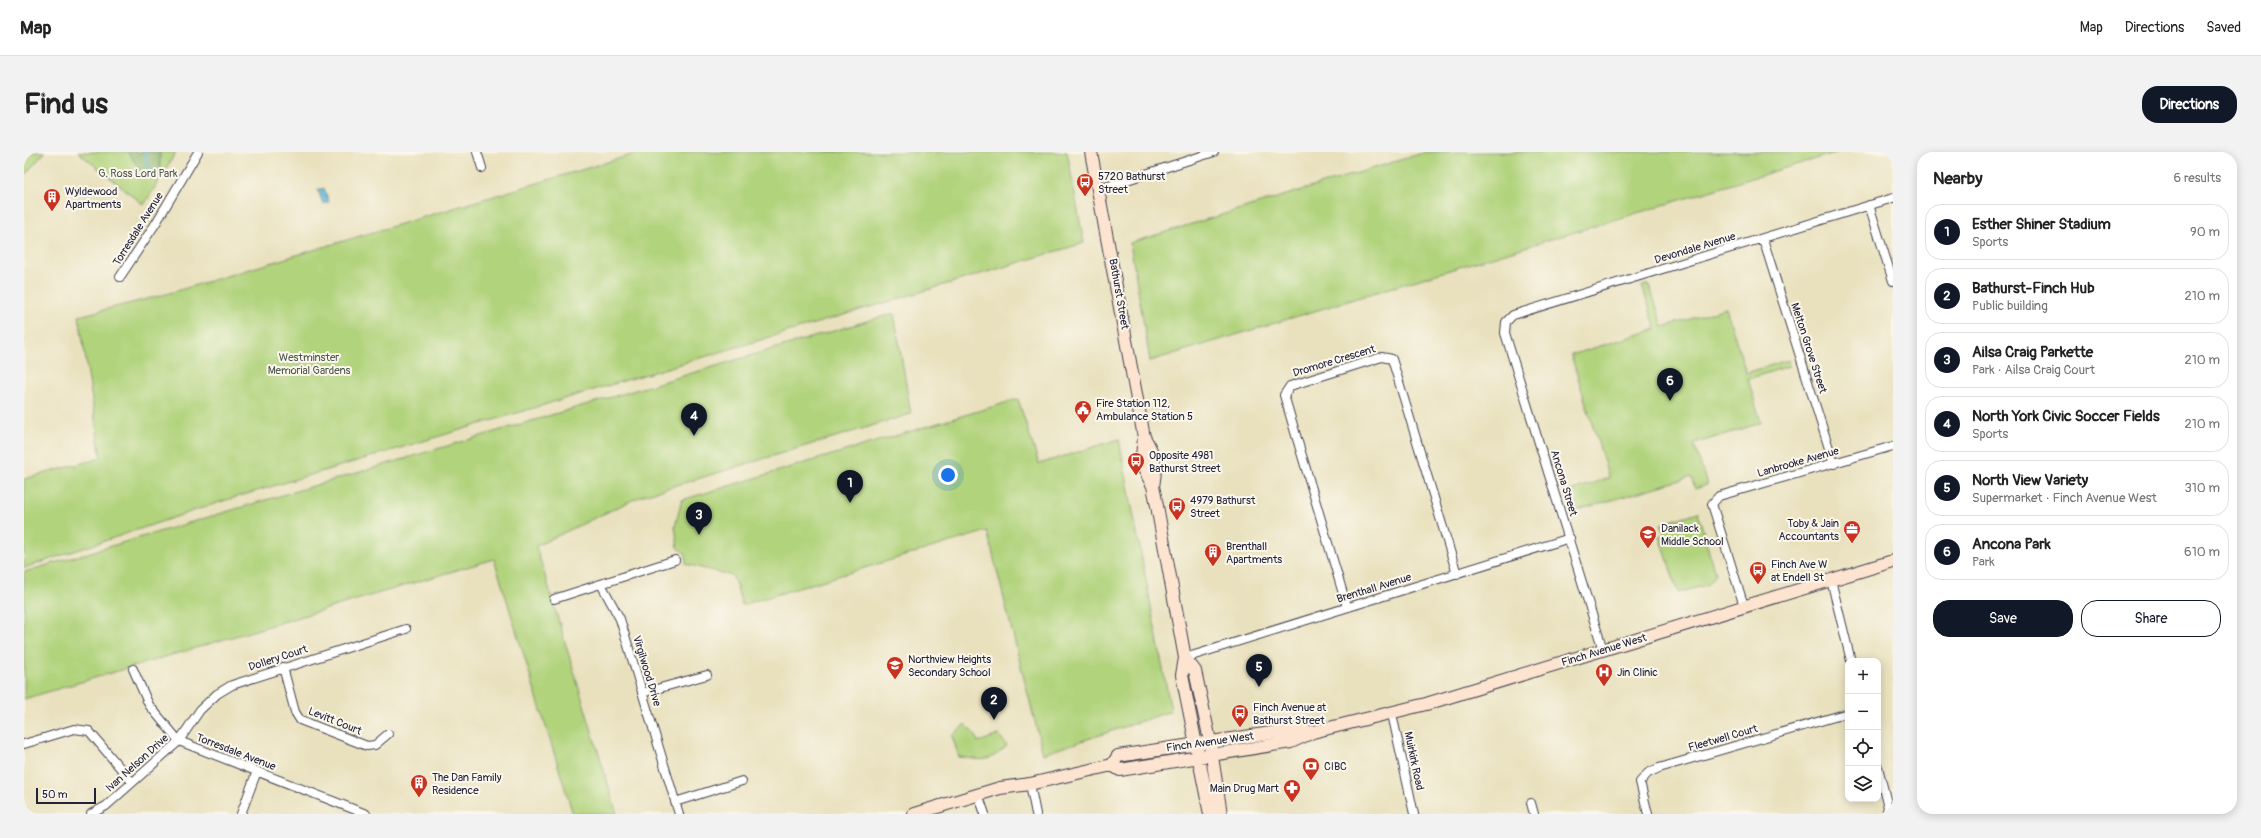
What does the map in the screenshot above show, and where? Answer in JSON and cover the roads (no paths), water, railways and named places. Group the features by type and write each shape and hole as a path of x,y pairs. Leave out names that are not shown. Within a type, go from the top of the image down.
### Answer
{"main road":[{"name":"Bathurst Street","path":"1091,152 1144,437 1144,464 1153,486 1185,658 1182,675 1210,814"},
{"name":"Finch Avenue West","path":"1112,765 1120,770 1291,742 1313,732 1392,714 1893,561"},
{"name":"Bathurst Street","path":"1185,658 1195,671 1210,743 1221,814"},
{"name":"Finch Avenue West","path":"914,814 1000,788 1030,784 1112,765 1118,756 1291,730 1313,732"}],"street":[{"name":"Torresdale Avenue","path":"120,277 156,223 198,152"},
{"path":"477,152 482,168"},
{"path":"1099,189 1214,152"},
{"name":"Devondale Avenue","path":"1506,322 1513,315 1893,198"},
{"path":"1869,205 1893,281"},
{"name":"Melton Grove Street","path":"1763,239 1834,464"},
{"name":"Ancona Street","path":"1506,322 1505,333 1570,538 1603,650"},
{"name":"Dromore Crescent","path":"1347,607 1284,395 1290,386 1382,357 1392,359 1458,574"},
{"name":"Lanbrooke Avenue","path":"1744,606 1712,504 1719,496 1893,446"},
{"name":"Brenthall Avenue","path":"1185,658 1570,538"},
{"path":"554,599 675,560"},
{"path":"1831,580 1850,658"},
{"name":"Virgilwood Drive","path":"601,584 620,619 679,814"},
{"name":"Dollery Court","path":"179,741 200,710 217,694 232,685 283,667 406,629"},
{"name":"Levitt Court","path":"283,667 295,712 300,720 366,746 375,745 388,734"},
{"name":"Torresdale Avenue","path":"133,669 149,705 179,741 366,814"},
{"path":"642,693 708,675"},
{"name":"Muirkirk Road","path":"1392,714 1414,814"},
{"name":"Fleetwell Court","path":"1648,814 1640,782 1648,773 1659,768 1845,714"},
{"path":"24,744 74,729 89,731 132,782"},
{"name":"Ivan Nelson Drive","path":"90,814 106,806 179,741"},
{"path":"242,814 256,771"},
{"path":"1881,779 1888,807 1886,814"},
{"path":"675,802 742,781"},
{"path":"1030,784 1036,814"},
{"path":"978,794 985,814"},
{"path":"1531,803 1534,814"}],"water":[{"path":"324,188 329,202 323,204 318,190"}],"waterway":[{"path":"145,152 149,169 156,178"}],"place":[{"name":"5720 Bathurst Street","path":"1085,197"},
{"name":"Wyldewood Apartments","path":"52,212"},
{"name":"Ancona Park","path":"1670,401"},
{"name":"Fire Station 112, Ambulance Station 5","path":"1083,424"},
{"name":"North York Civic Soccer Fields","path":"694,436"},
{"name":"Opposite 4981 Bathurst Street","path":"1136,476"},
{"name":"Esther Shiner Stadium","path":"850,503"},
{"name":"4979 Bathurst Street","path":"1177,521"},
{"name":"Ailsa Craig Parkette","path":"699,535"},
{"name":"Toby & Jain Accountants","path":"1852,544"},
{"name":"Danilack Middle School","path":"1648,549"},
{"name":"Brenthall Apartments","path":"1213,567"},
{"name":"Finch Ave W at Endell St","path":"1758,585"},
{"name":"Northview Heights Secondary School","path":"895,680"},
{"name":"North View Variety","path":"1259,687"},
{"name":"Jin Clinic","path":"1604,687"},
{"name":"Bathurst-Finch Hub","path":"994,720"},
{"name":"Finch Avenue at Bathurst Street","path":"1240,728"},
{"name":"CIBC","path":"1311,781"},
{"name":"The Dan Family Residence","path":"419,798"},
{"name":"Main Drug Mart","path":"1292,803"}],"park label":[{"name":"G. Ross Lord Park","path":"138,173"},
{"name":"Westminster Memorial Gardens","path":"309,363"}]}
